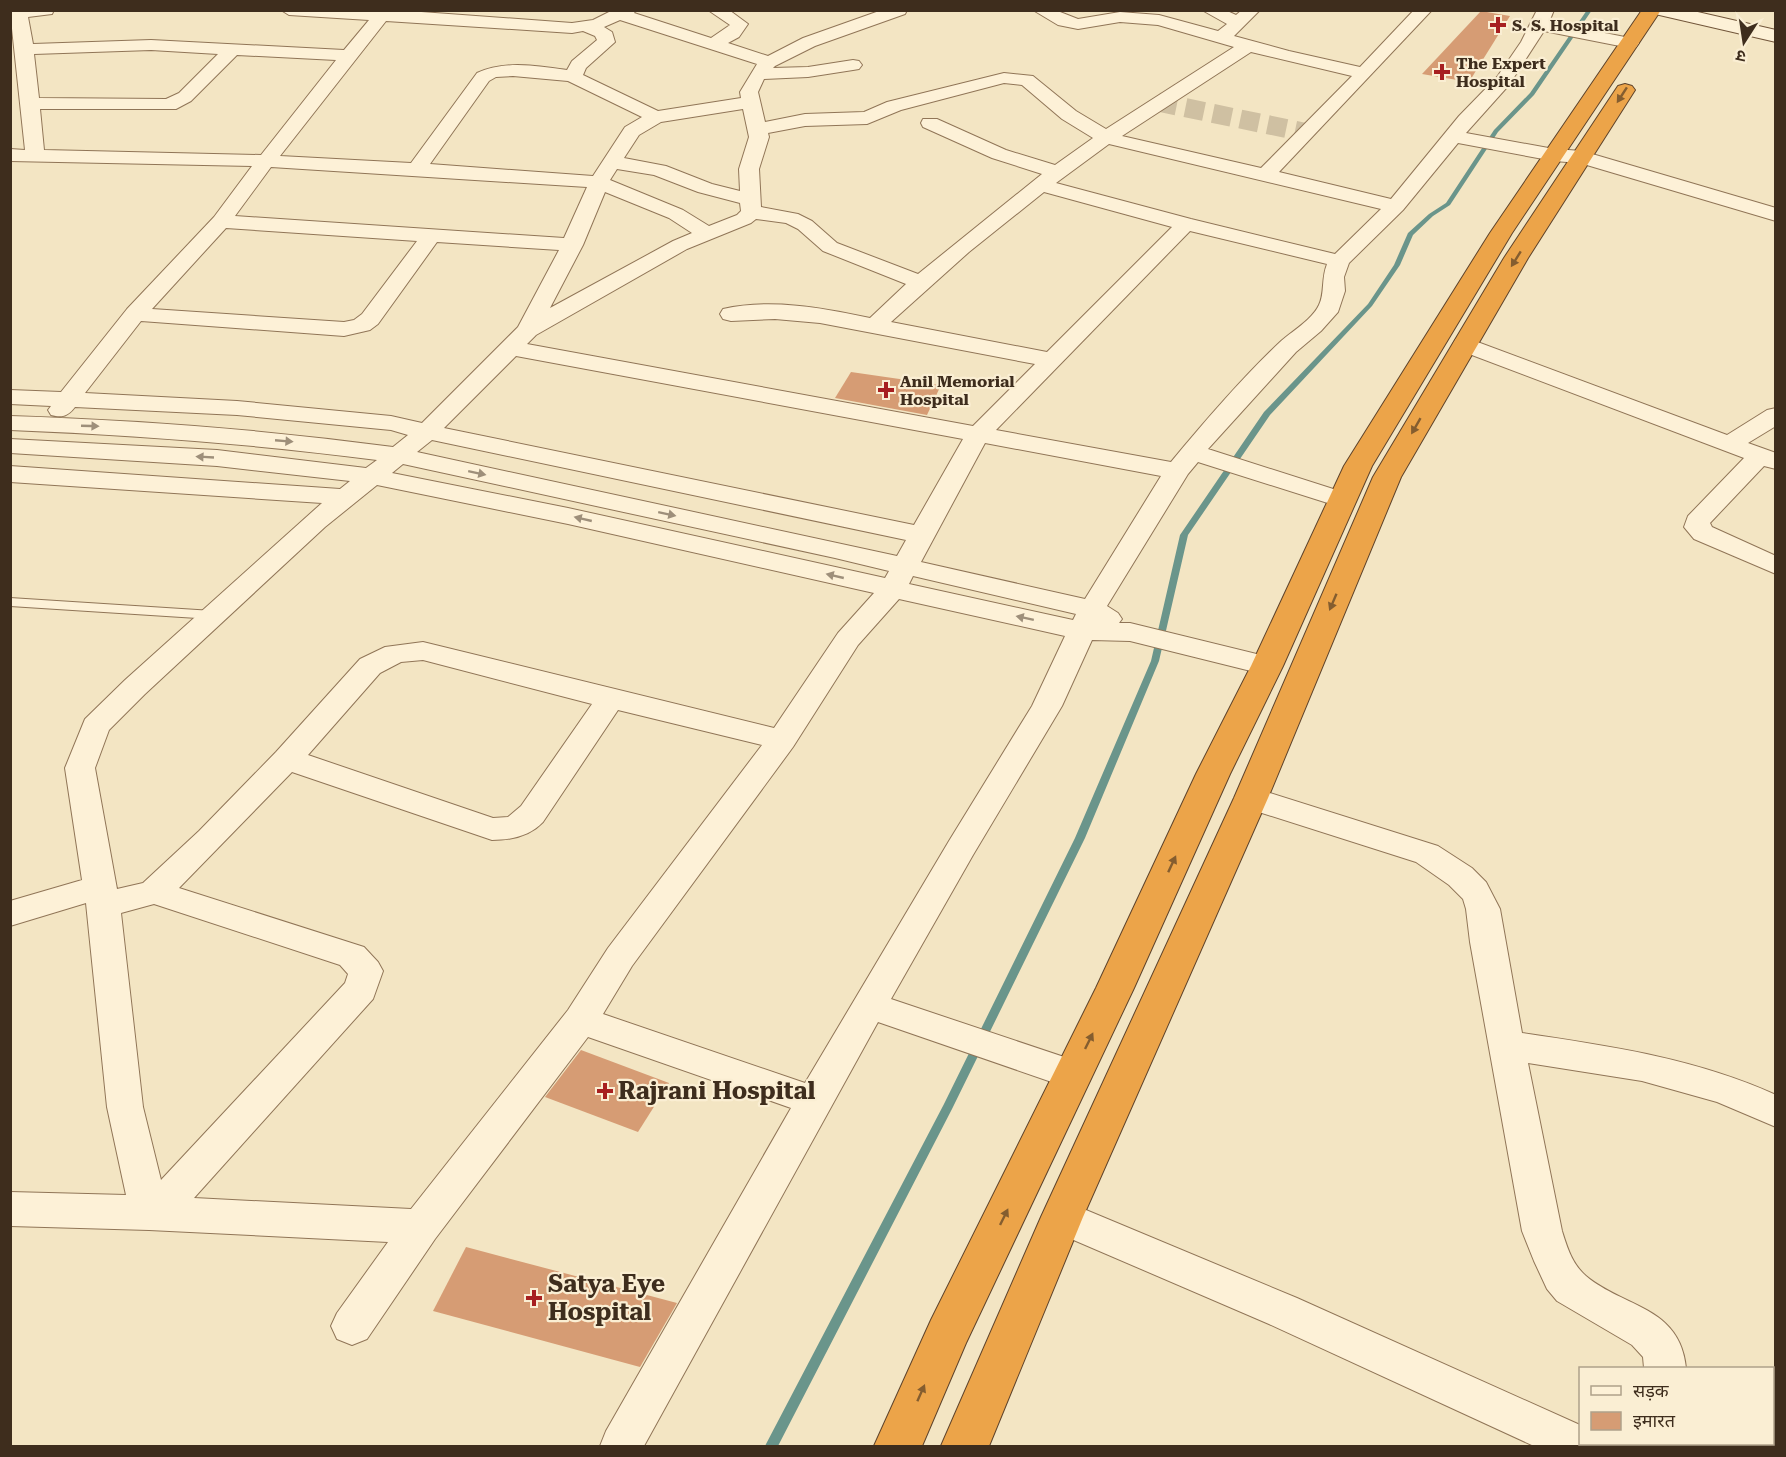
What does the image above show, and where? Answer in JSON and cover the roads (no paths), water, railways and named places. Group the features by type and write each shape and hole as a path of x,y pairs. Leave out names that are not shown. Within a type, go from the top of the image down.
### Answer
{"highway":[{"path":"965,1446 1062,1217 1251,798 1387,477 1516,258 1568,156 1630,43 1666,11"},
{"path":"898,1446 947,1335 1213,774 1267,666 1358,466 1387,415 1459,304 1501,233 1568,156 1666,11"}],"street":[{"path":"34,154 25,49 16,12 46,10"},
{"path":"290,10 384,13 502,23 587,27 601,32 606,36 606,42 578,65 573,76"},
{"path":"502,23 534,10"},
{"path":"713,44 739,28 740,24 716,10"},
{"path":"149,1213 125,1107 101,896 80,768 96,726 135,687 344,497 427,432 520,339 705,233 744,219 751,206 749,169 759,137 749,92 764,68 809,42 899,10"},
{"path":"1041,10 1064,21 1078,24 1120,16 1159,20 1248,46 1364,73"},
{"path":"1210,10 1239,22"},
{"path":"1221,38 1252,10"},
{"path":"1264,176 1424,10"},
{"path":"1666,11 1776,36"},
{"path":"587,27 624,12 713,44 764,68 808,72 853,65"},
{"path":"10,446 28,431 48,424 135,314 221,221 348,55 384,13"},
{"path":"735,20 752,14"},
{"path":"621,1446 814,1101 1047,706 1087,620 1184,461 1288,347 1313,326 1330,307 1334,291 1333,277 1339,261 1396,206 1453,136 1503,81 1546,18 1594,35 1630,43"},
{"path":"25,49 139,45 348,55"},
{"path":"875,325 920,282 1050,179 1158,102 1248,46"},
{"path":"31,103 169,105 185,97 234,48"},
{"path":"416,168 488,73 506,71 573,76 579,81 656,117"},
{"path":"759,129 805,120 867,117 894,106 1011,77 1027,80 1069,116 1107,138 1396,206"},
{"path":"520,339 572,245 599,182 632,131 656,117 750,102"},
{"path":"930,123 1050,179 1185,224 1339,261"},
{"path":"1453,136 1511,148 1568,156 1769,213 1776,195"},
{"path":"10,154 267,161 416,168 599,182 676,214 692,222 705,233"},
{"path":"613,162 659,170 751,206 791,218 805,225 830,247 920,282"},
{"path":"221,221 572,245"},
{"path":"352,1326 421,1227 581,1020 620,957 782,740 848,639 899,577 979,434 1185,224"},
{"path":"135,314 344,329 362,325 370,319 431,236"},
{"path":"731,314 777,312 875,325 1051,360"},
{"path":"520,339 979,434 1184,461 1227,463 1343,500"},
{"path":"1464,344 1768,459 1697,522 1697,527 1703,533 1776,566"},
{"path":"10,397 69,398 237,408 391,423 922,536"},
{"path":"1729,444 1776,415"},
{"path":"10,423 123,427 291,441 396,455 899,577 1087,620 1267,666"},
{"path":"10,446 217,458 369,476 568,516 899,577"},
{"path":"10,474 344,497"},
{"path":"154,892 210,839 287,759 370,666 395,653 423,651 782,740"},
{"path":"287,759 492,829 512,829 525,822 532,814 611,699"},
{"path":"1251,798 1427,854 1453,869 1473,889 1483,908 1486,942 1542,1230 1552,1259 1570,1287 1600,1308 1639,1325 1661,1349 1665,1367"},
{"path":"10,914 101,896 154,892 352,956 366,970 361,989 182,1185 149,1213"},
{"path":"870,1005 1072,1074"},
{"path":"581,1020 814,1101"},
{"path":"1507,1045 1642,1065 1726,1089 1776,1112"},
{"path":"10,1209 149,1213 421,1227"},
{"path":"1062,1217 1283,1311 1580,1446"}],"lane":[{"path":"10,602 213,615"}],"waterway":[{"path":"771,1446 948,1106 1080,838 1155,661 1184,535 1267,414 1370,305 1397,265 1410,234 1431,215 1448,204 1496,131 1532,94 1590,10"}],"tunnel":[{"path":"1158,102 1308,133"}],"place":[{"name":"S. S. Hospital","path":"1498,25"},
{"name":"The Expert Hospital","path":"1442,72"},
{"name":"Anil Memorial Hospital","path":"886,390"},
{"name":"Rajrani Hospital","path":"605,1091"},
{"name":"Satya Eye Hospital","path":"534,1298"}]}
